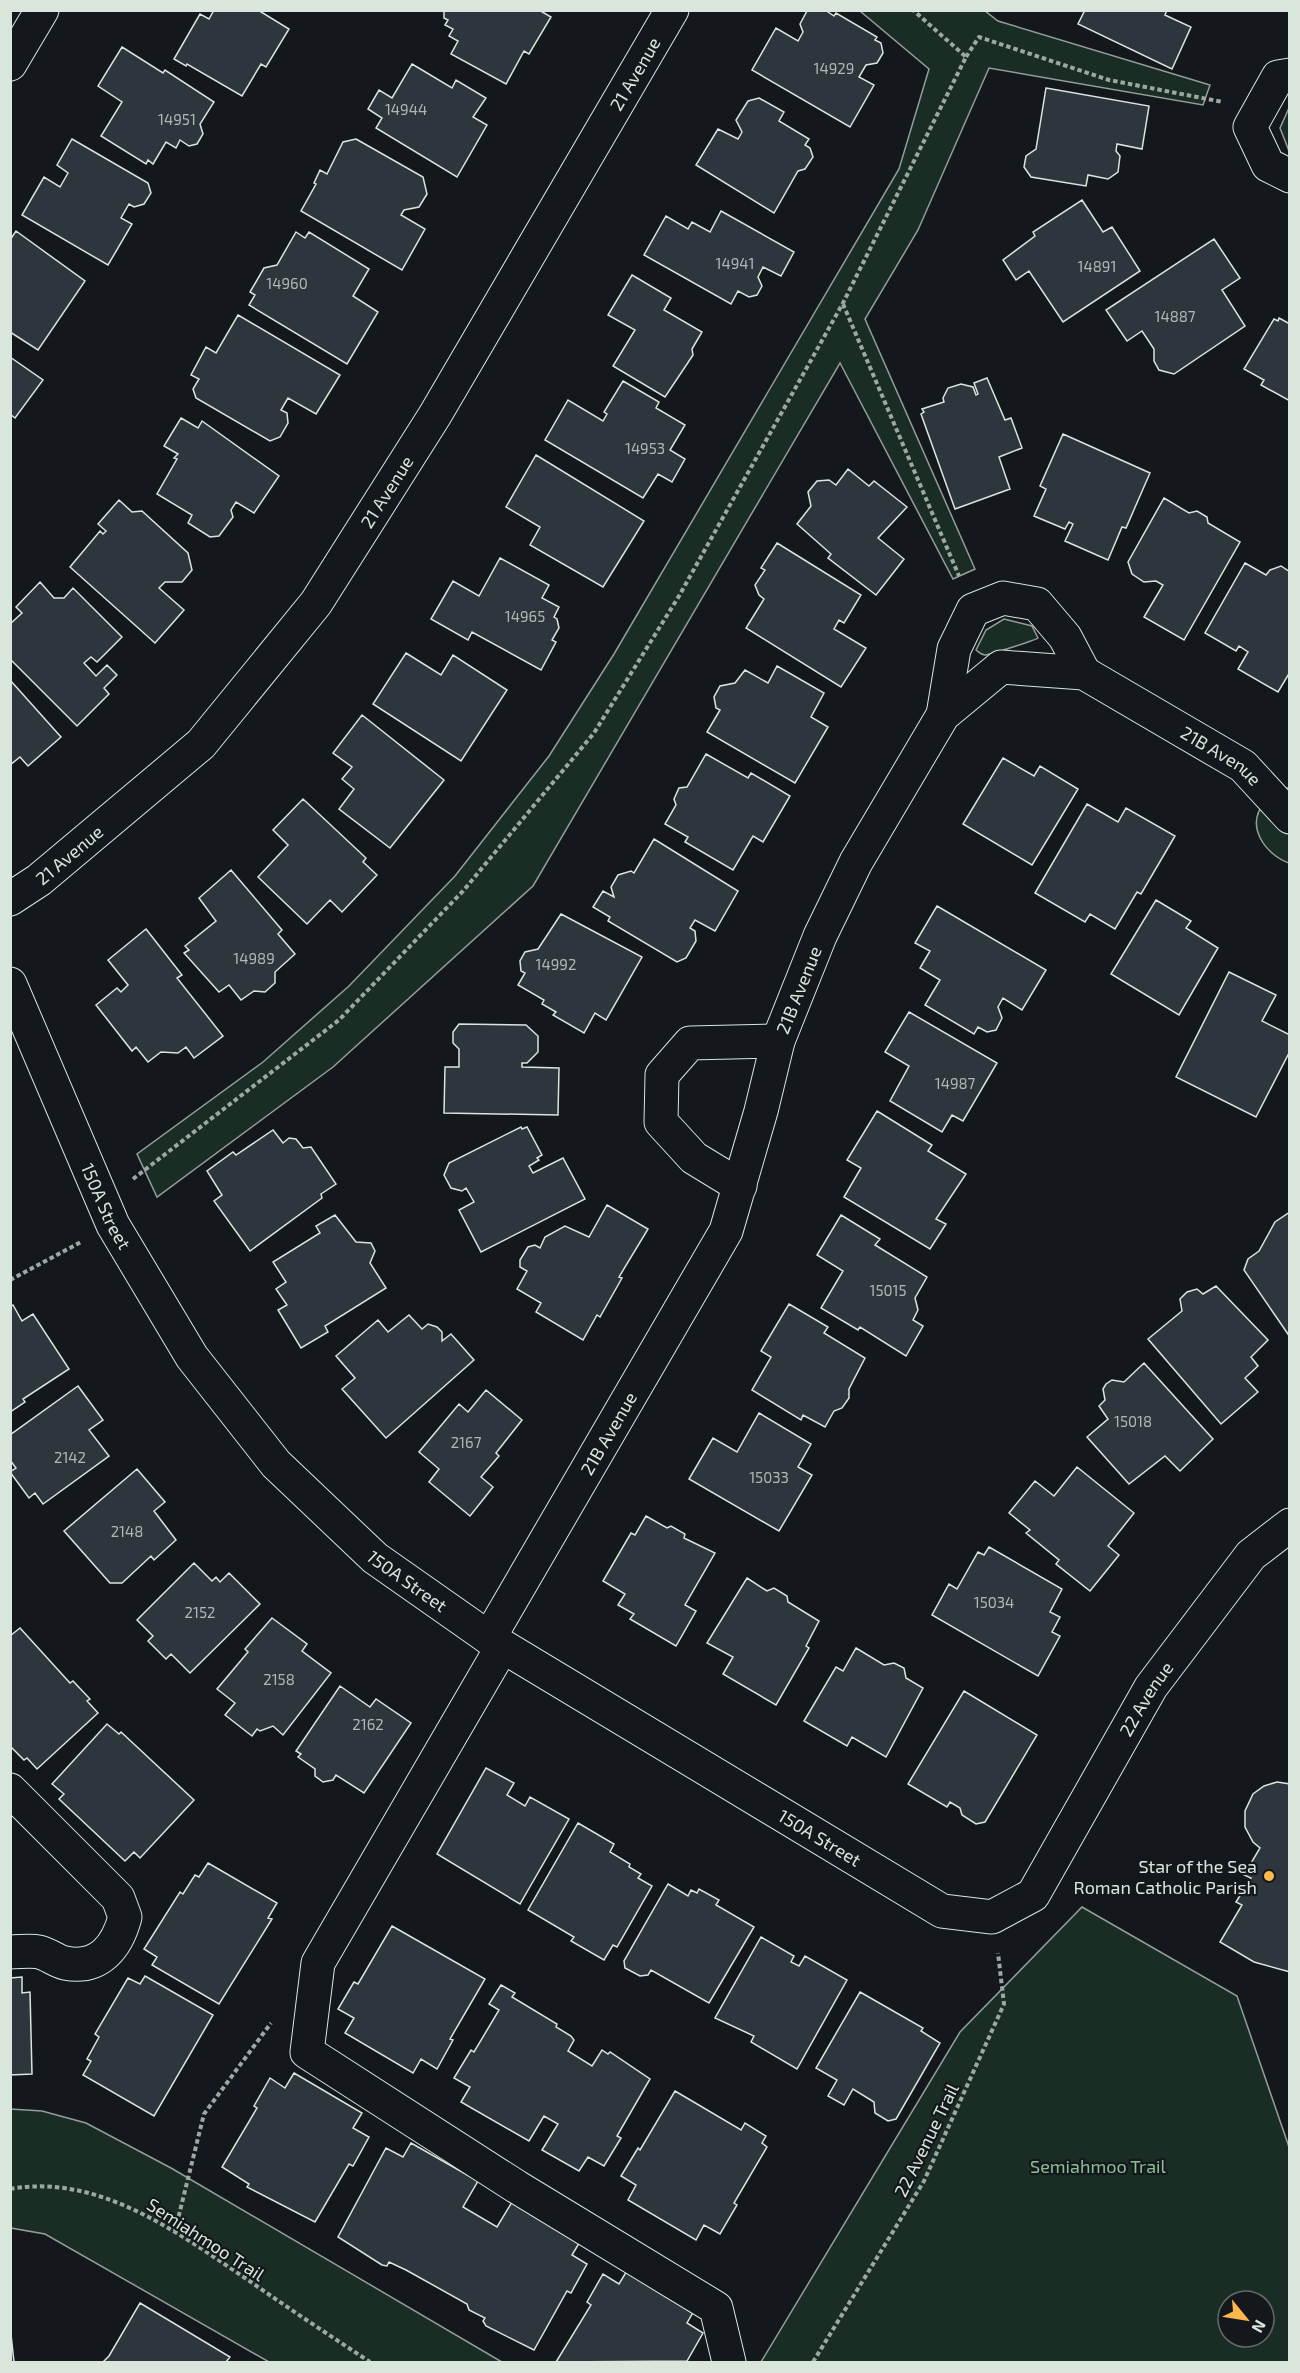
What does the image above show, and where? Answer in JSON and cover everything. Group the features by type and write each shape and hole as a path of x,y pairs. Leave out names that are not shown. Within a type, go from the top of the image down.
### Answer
{"street":[{"path":"10,64 42,10"},
{"name":"21 Avenue","path":"10,899 39,880 201,744 316,603 435,415 672,10"},
{"path":"1290,75 1278,77 1250,127 1268,165 1290,176"},
{"path":"943,715 954,649 973,610 1003,598 1037,604 1065,637 1084,673"},
{"name":"21B Avenue","path":"729,2362 716,2308 517,2187 307,2052 318,1963 726,1231 778,1041 820,936 856,861 943,715 1001,667 1084,673 1243,766 1290,817"},
{"name":"150A Street","path":"10,984 112,1225 192,1357 276,1464 375,1558 495,1642 942,1911 992,1917 1033,1895"},
{"path":"740,1186 694,1158 661,1122 662,1075 690,1043 778,1041"},
{"name":"22 Avenue","path":"1033,1895 1151,1687 1251,1555 1290,1525"},
{"path":"10,1791 118,1898 124,1917 121,1933 112,1949 96,1962 81,1965 64,1963 40,1952 10,1952"}],"path":[{"path":"913,10 966,57"},
{"path":"127,1184 339,1020 463,891 594,732 679,596 843,303 966,57 979,38 1109,81 1223,102"},
{"path":"843,303 962,583"},
{"path":"10,1280 88,1238"},
{"name":"22 Avenue Trail","path":"813,2362 924,2181 1004,2004 998,1946"},
{"path":"175,2231 204,2114 278,2015 312,2012"},
{"name":"Semiahmoo Trail","path":"10,2189 35,2185 84,2193 132,2207 175,2231 370,2362"}],"green space":[{"path":"860,11 985,11 998,21 1210,85 1203,105 989,68 918,230 865,319 975,569 953,579 840,363 533,886 333,1067 157,1197 137,1154 263,1062 349,986 455,876 549,756 614,654 899,169 929,69"},
{"path":"1289,108 1289,151 1280,128"},
{"path":"1004,619 1032,626 1038,638 985,655 981,654 976,650 986,630"},
{"path":"1289,788 1289,863 1266,847 1257,830 1259,811 1265,802"},
{"name":"Semiahmoo Trail","path":"1082,1907 1237,1996 1289,2147 1289,2362 761,2362 960,2032"},
{"path":"10,2109 42,2111 86,2123 171,2168 502,2362 269,2362 45,2234 11,2228"}],"building":[{"path":"214,10 258,10 289,29 266,67 261,64 242,96 187,64 186,66 174,59 200,14 209,19"},
{"path":"444,10 539,10 551,17 529,54 524,51 506,84 451,54 458,41 449,36 453,29 445,25 448,20 444,18"},
{"path":"825,10 834,16 836,13 877,37 875,40 881,43 883,53 877,63 866,65 859,77 874,85 850,127 752,70 776,28 798,41 803,32 800,24 807,11"},
{"path":"1085,10 1167,10 1165,15 1191,27 1172,69 1078,24"},
{"path":"122,47 163,73 165,70 214,102 200,124 203,134 197,144 189,146 180,140 176,148 166,142 153,164 148,160 146,164 101,136 122,102 98,86"},
{"path":"412,64 452,88 456,80 486,98 473,117 487,125 457,177 376,128 382,118 368,109 379,90 392,98"},
{"path":"1046,88 1149,106 1142,149 1117,144 1116,151 1120,156 1118,172 1108,179 1088,175 1086,186 1031,177 1024,167 1026,156 1036,149"},
{"path":"759,98 784,112 779,121 809,139 805,145 810,148 813,157 805,169 798,171 774,213 696,165 718,129 738,139 742,132 736,120 748,101"},
{"path":"72,139 148,183 151,193 144,204 134,207 129,204 121,218 132,224 108,265 22,215 44,177 60,187 68,173 57,165"},
{"path":"356,139 423,177 427,194 419,207 404,210 401,215 425,229 402,270 301,211 316,184 314,183 320,170 327,174 343,142"},
{"path":"1082,200 1103,232 1112,227 1140,271 1063,322 1029,271 1016,280 1003,260 1035,236 1033,232"},
{"path":"721,211 794,252 781,276 763,267 758,277 762,286 757,295 749,297 738,291 731,304 644,255 666,216 688,229 692,222 710,232"},
{"path":"16,231 85,281 38,350 10,332 10,240"},
{"path":"296,232 305,238 309,232 369,269 353,296 378,312 347,364 249,305 255,295 250,292 264,268 277,265"},
{"path":"1214,239 1240,278 1222,290 1245,326 1174,374 1159,370 1154,361 1154,349 1142,331 1127,341 1106,310"},
{"path":"632,275 671,298 664,310 702,332 692,349 693,355 665,397 613,366 635,330 608,315"},
{"path":"238,315 340,375 316,414 288,398 281,410 287,413 288,423 280,437 270,441 196,398 193,389 199,379 191,375 206,347 216,353"},
{"path":"1279,318 1290,324 1290,401 1261,385 1264,380 1244,369 1274,319 1278,321"},
{"path":"10,357 43,380 15,418 10,414"},
{"path":"987,378 1005,420 1011,418 1022,448 999,457 1010,489 955,509 921,414 924,412 922,409 944,402 943,398 948,388 961,384 973,387 976,395 978,394 974,383"},
{"path":"623,381 659,402 656,408 685,425 670,450 685,459 672,482 658,474 643,498 545,440 568,400 603,421 607,414 604,412"},
{"path":"181,418 198,428 202,421 279,476 254,513 236,502 231,510 233,517 219,536 210,537 188,523 192,515 157,494 177,459 174,458 178,454 164,446"},
{"path":"1063,434 1150,473 1126,528 1122,527 1108,560 1065,541 1073,524 1069,522 1065,529 1034,516 1046,489 1040,486"},
{"path":"536,455 644,521 603,587 530,545 540,527 506,507"},
{"path":"848,469 869,486 874,481 907,507 878,538 904,559 876,595 828,558 831,554 797,524 811,506 808,492 817,481 829,480 836,485"},
{"path":"1164,498 1189,513 1197,511 1207,517 1208,523 1240,542 1184,640 1144,617 1163,585 1156,581 1144,582 1132,574 1128,562"},
{"path":"119,500 132,512 142,511 188,553 192,570 182,582 165,582 159,588 184,610 155,643 70,567 100,531 103,534 106,531 98,524"},
{"path":"777,543 861,595 844,623 839,620 834,629 866,648 841,687 746,628 764,599 759,595 755,585 765,570 761,568"},
{"path":"500,558 549,585 542,598 559,607 554,617 557,619 559,628 552,640 556,642 541,670 472,632 468,640 431,619 453,581 479,596"},
{"path":"1245,563 1266,575 1270,570 1281,566 1290,572 1290,672 1278,692 1238,669 1248,652 1239,646 1236,651 1205,633"},
{"path":"40,582 54,598 64,598 73,588 122,637 97,662 91,657 84,663 96,676 107,665 117,675 104,688 109,694 77,726 10,659 10,624 22,613 16,607"},
{"path":"406,653 441,675 453,655 507,690 461,761 373,704"},
{"path":"777,666 824,693 811,717 828,727 795,783 707,732 720,710 716,708 714,697 720,686 735,683 745,670 768,683"},
{"path":"10,680 61,737 28,766 20,757 10,765"},
{"path":"362,715 444,780 390,848 339,809 354,789 342,779 352,767 333,753"},
{"path":"706,754 748,778 751,773 790,796 763,842 753,836 733,870 685,842 688,837 665,824 676,805 674,799 679,788 687,787"},
{"path":"1003,758 1034,776 1040,766 1078,789 1032,865 963,824"},
{"path":"303,799 366,858 363,862 377,875 342,912 330,900 307,924 258,877 288,845 273,830"},
{"path":"1087,804 1118,822 1126,808 1175,836 1141,894 1137,892 1115,929 1090,914 1085,922 1035,893"},
{"path":"654,839 738,891 715,931 695,920 690,928 695,931 696,941 686,958 677,962 608,921 610,917 593,907 603,891 614,897 611,887 618,875 631,871 634,873"},
{"path":"231,870 282,930 278,934 295,954 275,972 275,983 265,992 254,991 241,1000 229,985 219,992 184,953 189,950 185,946 216,921 199,898"},
{"path":"1156,900 1191,921 1186,928 1218,948 1179,1015 1111,974"},
{"path":"937,906 1046,970 1022,1010 1003,998 998,1007 1002,1018 996,1030 987,1032 978,1027 974,1034 925,1005 940,980 920,968 930,951 915,943"},
{"path":"561,914 642,957 606,1020 595,1013 584,1033 553,1015 556,1012 542,1004 544,1000 518,985 525,973 521,971 520,961 525,952 538,949"},
{"path":"146,929 182,975 177,978 223,1036 194,1058 186,1047 178,1053 161,1052 148,1062 136,1047 132,1051 96,1005 117,988 121,992 128,985 108,960"},
{"path":"1229,972 1276,995 1262,1021 1290,1035 1290,1051 1256,1117 1176,1077"},
{"path":"909,1012 997,1063 963,1121 952,1115 942,1132 890,1101 909,1066 885,1052"},
{"path":"459,1024 526,1025 538,1036 538,1052 527,1063 522,1063 522,1067 559,1068 558,1115 444,1113 445,1067 459,1067 459,1049 453,1043 453,1032"},
{"path":"877,1111 932,1145 928,1151 966,1174 936,1219 946,1224 930,1249 844,1197 861,1168 847,1160"},
{"path":"521,1127 522,1129 527,1127 542,1155 537,1158 539,1160 529,1166 533,1173 563,1158 585,1199 481,1252 459,1210 474,1202 466,1188 462,1191 451,1188 444,1175 449,1163"},
{"path":"273,1130 283,1143 289,1138 296,1139 303,1148 311,1147 336,1184 321,1194 322,1198 250,1251 214,1201 222,1195 207,1171 233,1152 236,1155"},
{"path":"607,1205 648,1229 619,1277 622,1278 600,1317 597,1315 583,1340 536,1312 541,1303 517,1289 527,1271 520,1267 520,1260 528,1247 535,1245 540,1248 545,1237 565,1226 589,1237"},
{"path":"1290,1212 1290,1337 1244,1270 1248,1259 1259,1251 1275,1222"},
{"path":"335,1215 356,1242 371,1243 375,1251 370,1263 386,1288 325,1326 328,1332 301,1348 278,1310 287,1305 276,1289 286,1282 273,1262 320,1233 316,1226"},
{"path":"841,1215 880,1239 875,1245 927,1277 915,1298 918,1310 913,1320 923,1326 906,1356 860,1327 858,1330 821,1308 843,1271 817,1255"},
{"path":"1216,1286 1268,1340 1251,1357 1258,1366 1245,1378 1258,1392 1221,1424 1148,1339 1182,1311 1180,1299 1187,1292 1197,1289 1203,1294"},
{"path":"789,1304 828,1327 824,1333 865,1358 849,1389 849,1398 842,1408 834,1411 825,1427 803,1415 801,1420 752,1390 771,1357 761,1351"},
{"path":"13,1305 22,1321 33,1314 69,1369 23,1399 25,1402 10,1412 10,1307"},
{"path":"409,1315 422,1329 428,1324 437,1327 442,1332 442,1341 451,1334 474,1360 386,1438 342,1389 355,1378 336,1356 378,1320 388,1332"},
{"path":"1144,1363 1213,1439 1180,1471 1165,1456 1129,1484 1087,1437 1108,1419 1099,1406 1105,1400 1103,1389 1106,1384 1112,1380 1124,1382"},
{"path":"78,1386 103,1420 89,1430 109,1456 43,1504 35,1493 29,1498 10,1472 16,1468 10,1460 10,1435"},
{"path":"486,1390 522,1420 496,1453 499,1456 481,1477 493,1487 470,1516 429,1482 439,1469 419,1452 459,1404 468,1412"},
{"path":"759,1413 811,1444 798,1467 812,1475 779,1531 689,1479 713,1438 737,1452"},
{"path":"1077,1467 1134,1513 1108,1546 1119,1555 1090,1591 1056,1564 1059,1560 1026,1533 1030,1530 1009,1513 1035,1481 1054,1496"},
{"path":"137,1469 165,1502 154,1511 176,1540 154,1560 151,1556 122,1583 110,1583 64,1531"},
{"path":"646,1516 667,1528 671,1526 685,1534 684,1538 715,1553 685,1605 696,1611 676,1646 630,1619 634,1614 618,1605 625,1594 603,1581 631,1533 635,1535"},
{"path":"989,1547 1062,1589 1050,1612 1060,1617 1052,1632 1060,1636 1038,1676 932,1615 949,1584 957,1589 978,1552 984,1555"},
{"path":"194,1563 212,1581 216,1577 220,1582 229,1573 260,1604 190,1673 171,1654 166,1659 148,1641 153,1636 137,1620"},
{"path":"747,1578 767,1591 774,1588 787,1596 788,1602 819,1621 806,1646 809,1648 776,1705 723,1674 733,1657 707,1643"},
{"path":"272,1618 307,1644 302,1651 331,1673 283,1735 273,1726 260,1731 257,1729 252,1736 225,1715 235,1703 217,1689 248,1652 245,1649"},
{"path":"20,1628 70,1683 73,1681 90,1699 87,1701 98,1713 37,1769 27,1758 24,1760 10,1746 10,1636"},
{"path":"856,1648 884,1665 894,1663 904,1668 906,1678 923,1688 886,1757 852,1737 847,1746 804,1721 836,1667 843,1671"},
{"path":"340,1686 370,1707 376,1699 411,1723 364,1793 336,1775 333,1780 323,1782 315,1776 315,1769 298,1757 301,1754 296,1751"},
{"path":"964,1691 1037,1735 985,1822 976,1824 962,1815 960,1808 950,1802 947,1807 908,1784"},
{"path":"107,1724 119,1734 121,1732 194,1800 140,1858 134,1852 125,1861 59,1799 64,1794 52,1784"},
{"path":"486,1768 514,1783 507,1795 525,1806 530,1797 569,1819 520,1904 437,1854"},
{"name":"Star of the Sea Roman Catholic Parish","path":"1277,1782 1290,1784 1290,1972 1254,1962 1220,1942 1242,1905 1236,1902 1251,1878 1244,1875 1260,1848 1253,1842 1245,1827 1245,1811 1253,1794 1264,1786"},
{"path":"578,1823 614,1844 610,1852 630,1864 629,1867 641,1874 638,1878 652,1886 617,1947 613,1945 604,1960 571,1941 574,1937 528,1910"},
{"path":"208,1863 277,1903 268,1918 272,1919 219,2004 152,1965 157,1957 144,1949 180,1892 183,1894 195,1875 199,1877"},
{"path":"668,1884 688,1896 691,1890 697,1893 699,1889 719,1900 716,1905 754,1927 709,2003 651,1970 648,1975 640,1976 625,1968 624,1961"},
{"path":"392,1926 485,1979 450,2039 453,2040 437,2069 421,2059 413,2073 345,2033 354,2018 338,2009 354,1982 358,1984"},
{"path":"761,1937 794,1956 791,1962 799,1966 805,1956 847,1980 797,2069 751,2042 754,2036 715,2018"},
{"path":"145,1976 213,2015 154,2116 83,2075 91,2061 87,2059 99,2037 95,2034 128,1978 140,1984"},
{"path":"22,1977 22,1993 30,1992 32,2074 10,2075 10,1978"},
{"path":"501,1985 515,1993 512,1997 557,2024 556,2027 571,2036 574,2040 568,2051 592,2066 602,2050 608,2054 610,2052 650,2079 617,2136 621,2138 604,2166 588,2157 579,2171 542,2150 558,2124 544,2116 529,2141 461,2102 470,2087 454,2078 471,2050 474,2052 499,2010 489,2004"},
{"path":"860,1992 923,2028 921,2031 940,2043 896,2119 888,2121 875,2113 874,2102 853,2089 844,2105 828,2096 837,2080 816,2068"},
{"path":"294,2073 362,2113 353,2128 369,2137 353,2166 349,2164 315,2222 247,2187 249,2184 222,2167 257,2108 254,2106 270,2078 285,2088"},
{"path":"675,2091 741,2130 745,2123 766,2136 762,2143 767,2147 734,2203 737,2205 720,2234 704,2225 696,2240 628,2200 636,2185 621,2176 638,2148 640,2150"},
{"path":"411,2143 478,2181 463,2207 497,2227 512,2202 581,2240 572,2255 587,2264 571,2293 567,2291 534,2350 486,2326 483,2321 485,2318 469,2310 467,2304 389,2262 387,2266 382,2265 338,2237 386,2148 403,2157"},
{"path":"628,2269 695,2309 687,2323 703,2333 687,2361 556,2362 591,2305 587,2302 603,2274 619,2284"},
{"path":"140,2303 230,2357 226,2362 103,2362 109,2356"},
{"path":"10,2325 14,2362 10,2362"}],"place":[{"name":"Star of the Sea Roman Catholic Parish","path":"1269,1876"}]}
